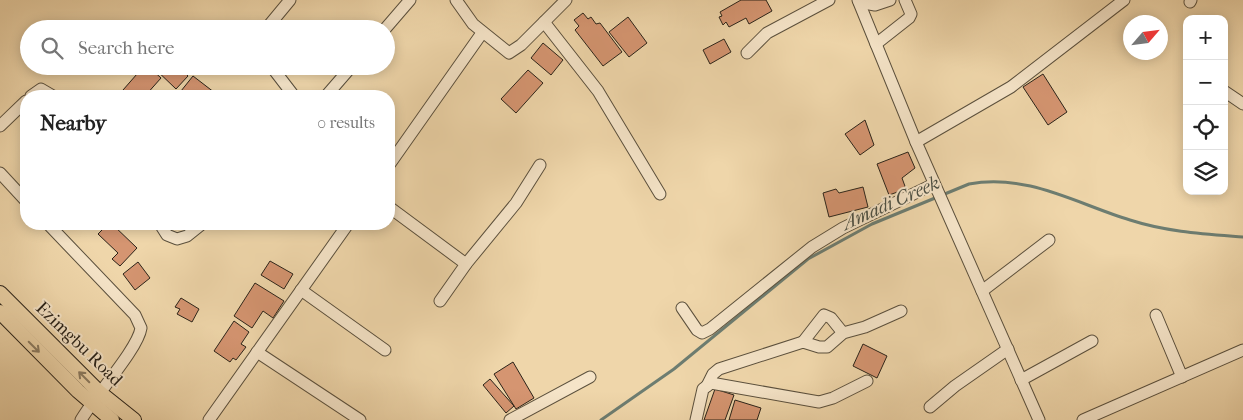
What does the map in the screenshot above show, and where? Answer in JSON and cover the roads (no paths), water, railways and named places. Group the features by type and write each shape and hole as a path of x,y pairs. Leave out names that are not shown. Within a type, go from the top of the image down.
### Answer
{"main road":[{"name":"Ezimgbu Road","path":"0,293 95,398 112,420"},
{"name":"Ezimgbu Road","path":"0,312 95,398 134,420"}],"street":[{"path":"273,20 290,0"},
{"path":"393,20 410,0"},
{"path":"456,0 473,24 509,53 521,45 566,0"},
{"path":"747,53 767,33 829,0"},
{"path":"859,1 875,5 890,0"},
{"path":"876,44 910,18 911,14 905,0"},
{"path":"916,142 1011,87 1124,0"},
{"path":"859,1 935,187 1039,420"},
{"path":"544,22 603,98 660,194"},
{"path":"395,156 482,33"},
{"path":"278,75 289,90"},
{"path":"331,90 344,75"},
{"path":"1228,94 1243,104"},
{"path":"0,126 20,107"},
{"path":"440,301 466,264 516,203 540,165"},
{"path":"0,173 20,194"},
{"path":"682,308 697,330 702,333 710,330 812,247 842,228 935,187"},
{"path":"395,211 466,264"},
{"path":"54,230 139,320 141,328 136,342 81,420"},
{"path":"164,230 167,235 177,240 194,230"},
{"path":"209,420 344,230"},
{"path":"982,291 1049,240"},
{"path":"301,290 385,350"},
{"path":"803,342 822,348 843,333 865,327 901,311"},
{"path":"696,420 703,389 713,374 719,369 803,342 824,315 831,318 843,333"},
{"path":"1156,315 1182,377"},
{"path":"1022,380 1092,341"},
{"path":"930,406 1008,349"},
{"path":"1083,420 1243,350"},
{"path":"257,352 360,420"},
{"path":"510,420 590,377"},
{"path":"706,386 716,383 819,402 833,398 867,381"}],"waterway":[{"name":"Amadi Creek","path":"601,420 674,369 808,259 872,224 969,184 990,182 1031,186 1144,224 1186,232 1243,237"}]}
